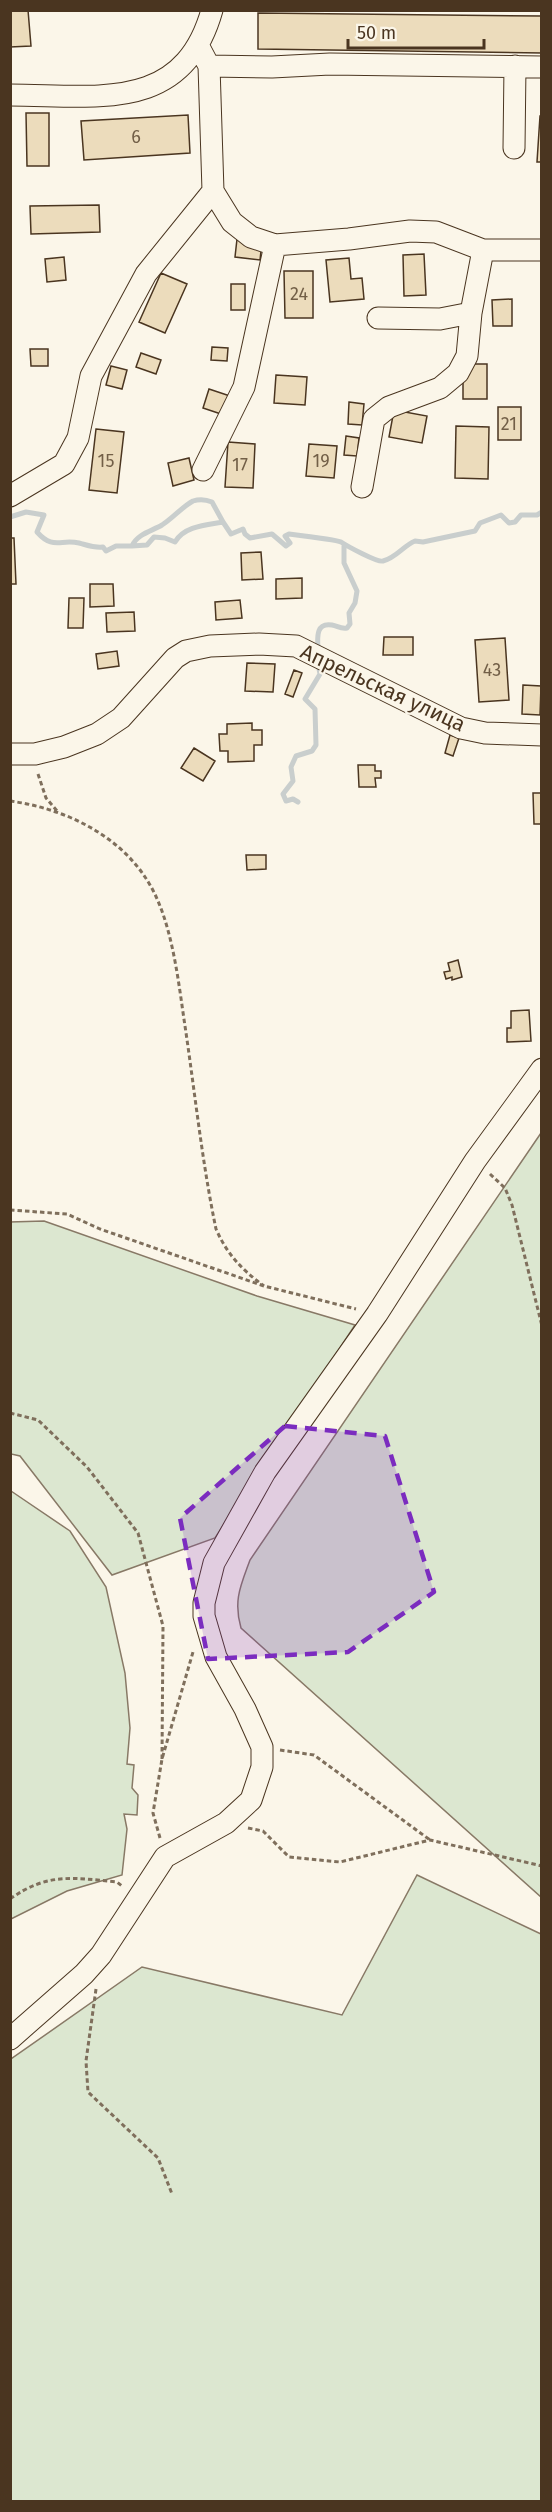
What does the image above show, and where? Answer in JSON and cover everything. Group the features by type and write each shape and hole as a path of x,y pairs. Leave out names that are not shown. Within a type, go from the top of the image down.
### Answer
{"street":[{"path":"10,95 108,94 143,90 175,75 199,47 206,34 212,10"},
{"path":"199,47 209,66 213,191 232,222 251,237 275,245 410,231 436,232 483,250 542,250"},
{"path":"209,66 272,67 330,64 542,67"},
{"path":"514,148 516,66"},
{"path":"10,496 64,464 78,438 91,376 146,274 213,191"},
{"path":"203,470 244,387 275,245"},
{"path":"362,487 374,419 389,407 440,388 458,374 467,356 471,313 483,250"},
{"path":"378,318 440,319 471,313"},
{"name":"Апрельская улица","path":"10,754 35,754 80,742 112,725 121,718 166,666 186,651 210,646 259,644 297,646 461,728 484,733 542,735"},
{"path":"10,2039 84,1974 101,1955 165,1857 226,1823 251,1800 262,1767 262,1747 245,1708 216,1657 204,1617 204,1603 214,1563 265,1472 377,1314 475,1161 542,1069"}],"path":[{"path":"35,754 42,791 51,806 60,814"},
{"path":"10,801 60,814 102,834 122,850 147,879 158,902 176,968 216,1228 230,1256 240,1268 264,1286"},
{"path":"475,1161 505,1188 509,1197 542,1326"},
{"path":"10,1210 67,1214 100,1229 264,1286 377,1314"},
{"path":"10,1413 38,1420 87,1467 138,1533 163,1626 162,1759"},
{"path":"165,1857 153,1813 162,1759 194,1649"},
{"path":"262,1747 314,1755 430,1840 542,1866"},
{"path":"226,1823 263,1832 289,1857 340,1862 430,1840"},
{"path":"10,1899 29,1886 66,1877 117,1882 139,1897"},
{"path":"101,1955 86,2061 88,2092 158,2158 172,2194"}],"highlighted area":[{"path":"285,1426 385,1436 434,1592 348,1652 208,1659 180,1518"}],"green space":[{"path":"541,1133 541,1897 241,1628 238,1601 250,1560"},
{"path":"44,1221 257,1296 355,1325 215,1538 112,1575 20,1456 11,1454 10,1222"},
{"path":"11,1491 70,1531 106,1587 125,1673 130,1728 127,1764 134,1765 132,1788 138,1795 137,1815 124,1814 127,1829 122,1875 67,1891 11,1919"},
{"path":"417,1875 541,1934 541,2501 11,2501 11,2059 142,1967 342,2015"}],"building":[{"path":"10,10 28,10 31,46 10,47"},
{"path":"258,13 542,16 542,53 258,49"},
{"path":"26,113 49,113 49,166 27,166"},
{"path":"188,115 190,153 84,160 81,121"},
{"path":"540,116 542,116 542,162 537,162"},
{"path":"99,205 100,232 31,234 30,206"},
{"path":"237,239 262,242 260,260 235,257"},
{"path":"424,254 426,295 404,296 403,255"},
{"path":"64,257 66,280 47,282 45,259"},
{"path":"349,258 351,279 362,278 364,299 330,302 326,260"},
{"path":"284,271 313,271 313,318 285,318"},
{"path":"161,273 187,284 165,333 139,322"},
{"path":"231,284 245,284 245,310 231,310"},
{"path":"512,299 512,326 493,326 492,300"},
{"path":"212,347 228,348 227,361 211,360"},
{"path":"30,349 48,349 48,366 31,366"},
{"path":"141,353 161,360 156,374 136,367"},
{"path":"463,364 487,364 487,399 463,399"},
{"path":"111,366 127,370 122,389 106,385"},
{"path":"276,375 307,377 305,405 274,403"},
{"path":"209,389 230,396 224,415 203,408"},
{"path":"349,402 364,404 362,425 348,424"},
{"path":"498,407 521,407 521,440 498,440"},
{"path":"394,410 427,416 422,443 389,437"},
{"path":"456,426 489,427 488,479 455,478"},
{"path":"96,429 124,432 117,493 89,490"},
{"path":"346,436 359,438 357,456 344,455"},
{"path":"228,442 255,444 253,488 225,487"},
{"path":"309,444 337,446 334,478 306,476"},
{"path":"189,458 194,480 173,486 168,463"},
{"path":"10,538 14,538 16,584 10,584"},
{"path":"261,552 263,579 242,580 241,553"},
{"path":"302,578 302,598 276,599 276,579"},
{"path":"90,584 113,584 114,606 90,607"},
{"path":"69,598 84,598 83,628 68,628"},
{"path":"240,600 242,618 216,620 215,602"},
{"path":"134,612 135,631 107,632 106,613"},
{"path":"384,637 413,637 413,655 383,655"},
{"path":"505,638 509,700 479,702 475,640"},
{"path":"117,651 119,666 98,669 96,654"},
{"path":"247,663 275,664 273,692 245,691"},
{"path":"294,670 302,673 293,697 285,694"},
{"path":"523,685 541,686 540,715 522,714"},
{"path":"252,723 252,730 262,730 262,745 254,745 254,761 228,762 228,751 220,751 219,734 227,734 227,724"},
{"path":"450,735 459,738 453,756 445,753"},
{"path":"194,748 215,761 203,781 181,768"},
{"path":"358,765 375,765 375,771 381,771 381,778 375,778 376,787 359,787"},
{"path":"533,793 542,793 542,824 534,824"},
{"path":"246,855 266,855 266,869 247,870"},
{"path":"458,960 462,977 446,979 444,972 450,971 448,963"},
{"path":"529,1010 531,1041 507,1042 507,1028 511,1028 511,1011"}],"waterway":[{"path":"10,517 26,512 44,515 37,532 48,541 103,547 106,551 116,546 132,546 141,536 162,525 195,500 212,502 223,522"},
{"path":"132,546 147,545 154,537 175,542 190,529 223,522 231,534 243,529 250,538 272,534 286,546 290,543 285,536 289,534 332,540 383,561 415,541 423,542 475,531 480,523 501,515 509,523 515,522 521,515 537,515 542,512"},
{"path":"318,651 318,633 322,626 347,628 350,624 349,613 355,603 357,591 344,563 344,546"},
{"path":"298,802 293,799 286,801 283,794 293,781 291,767 296,756 312,751 316,745 315,709 305,699 320,674 318,664"}]}
